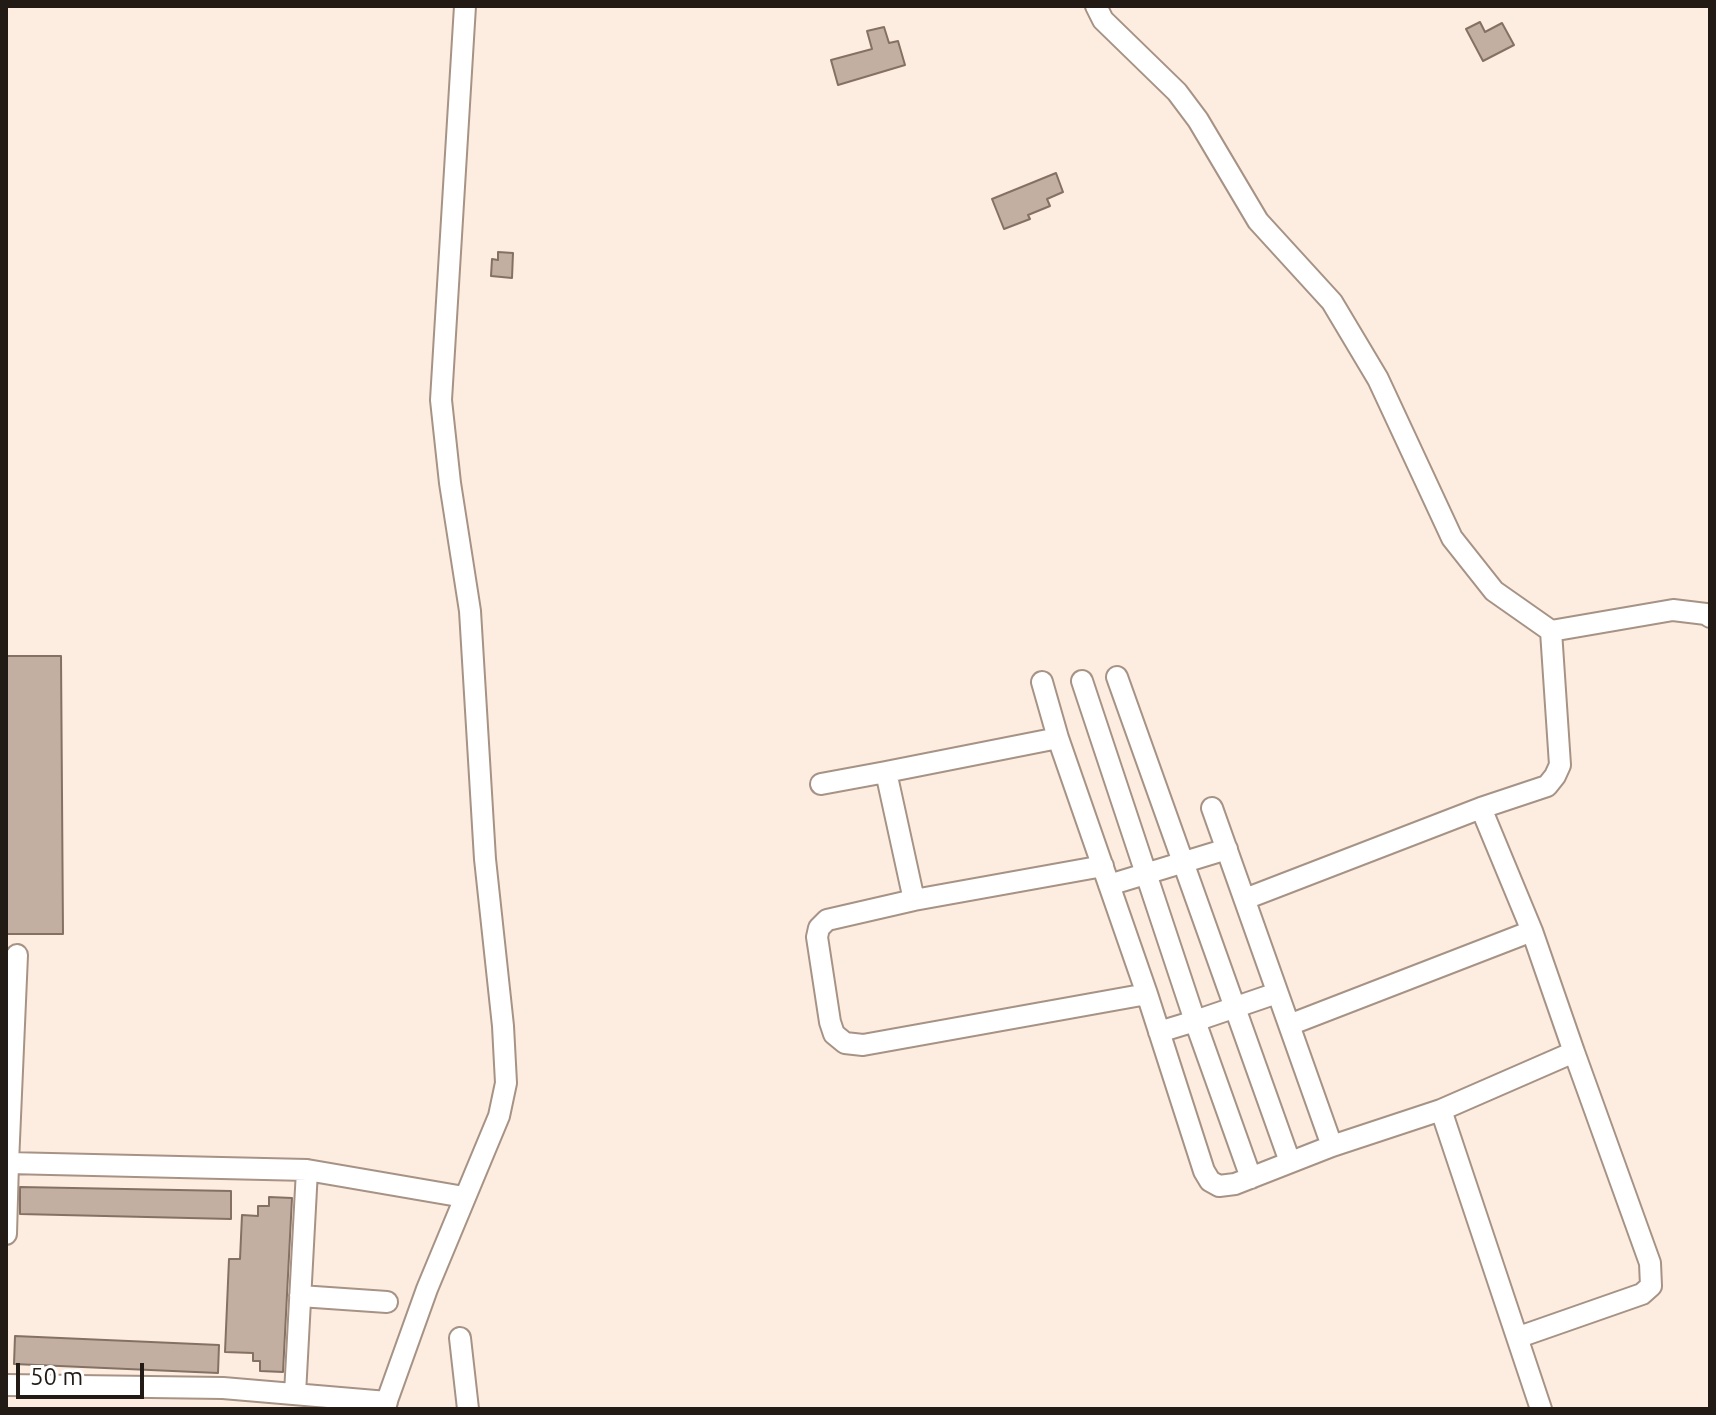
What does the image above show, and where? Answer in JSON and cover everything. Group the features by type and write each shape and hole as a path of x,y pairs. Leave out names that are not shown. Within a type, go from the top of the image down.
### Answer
{"street":[{"path":"6,1385 223,1388 385,1405 464,1197 499,1116 506,1083 503,1026 485,859 470,611 441,400 465,6"},
{"path":"1096,6 1103,20 1177,92 1198,120 1258,221 1332,302 1378,379 1452,538 1494,591 1551,631 1673,610 1710,617"},
{"path":"1245,899 1481,808 1547,786 1560,765 1551,631"},
{"path":"1117,677 1290,1162"},
{"path":"1082,681 1195,1021 1251,1178"},
{"path":"1042,682 1058,738 1147,994 1204,1171 1210,1181 1219,1186 1251,1178 1332,1146 1441,1110 1574,1052"},
{"path":"821,784 1058,738"},
{"path":"886,772 914,900"},
{"path":"1212,808 1332,1146"},
{"path":"1481,808 1532,931 1650,1263 1651,1286 1642,1294 1519,1337"},
{"path":"1147,994 863,1045 845,1043 834,1034 830,1022 817,937 819,928 831,918 914,900 1106,876 1146,875 1227,849"},
{"path":"1289,1025 1532,931"},
{"path":"6,1234 17,955"},
{"path":"1159,1032 1277,993"},
{"path":"1441,1110 1541,1409"},
{"path":"8,1163 307,1170 464,1197"},
{"path":"295,1394 307,1170"},
{"path":"300,1296 387,1302"},
{"path":"460,1338 468,1409"}],"building":[{"path":"1480,22 1485,32 1502,23 1514,45 1483,61 1466,29"},
{"path":"884,27 889,43 898,41 905,65 838,85 831,60 872,49 867,31"},
{"path":"1056,173 1063,192 1047,199 1050,206 1028,215 1030,219 1004,229 992,199"},
{"path":"498,252 513,253 512,278 491,276 492,259 498,260"},
{"path":"6,656 61,656 63,934 6,934"},
{"path":"20,1187 231,1191 231,1219 20,1214"},
{"path":"269,1197 292,1198 283,1372 260,1371 260,1361 253,1361 253,1353 225,1352 229,1259 240,1259 242,1215 258,1216 258,1206 269,1206"},
{"path":"15,1336 219,1345 218,1373 14,1364"}]}
